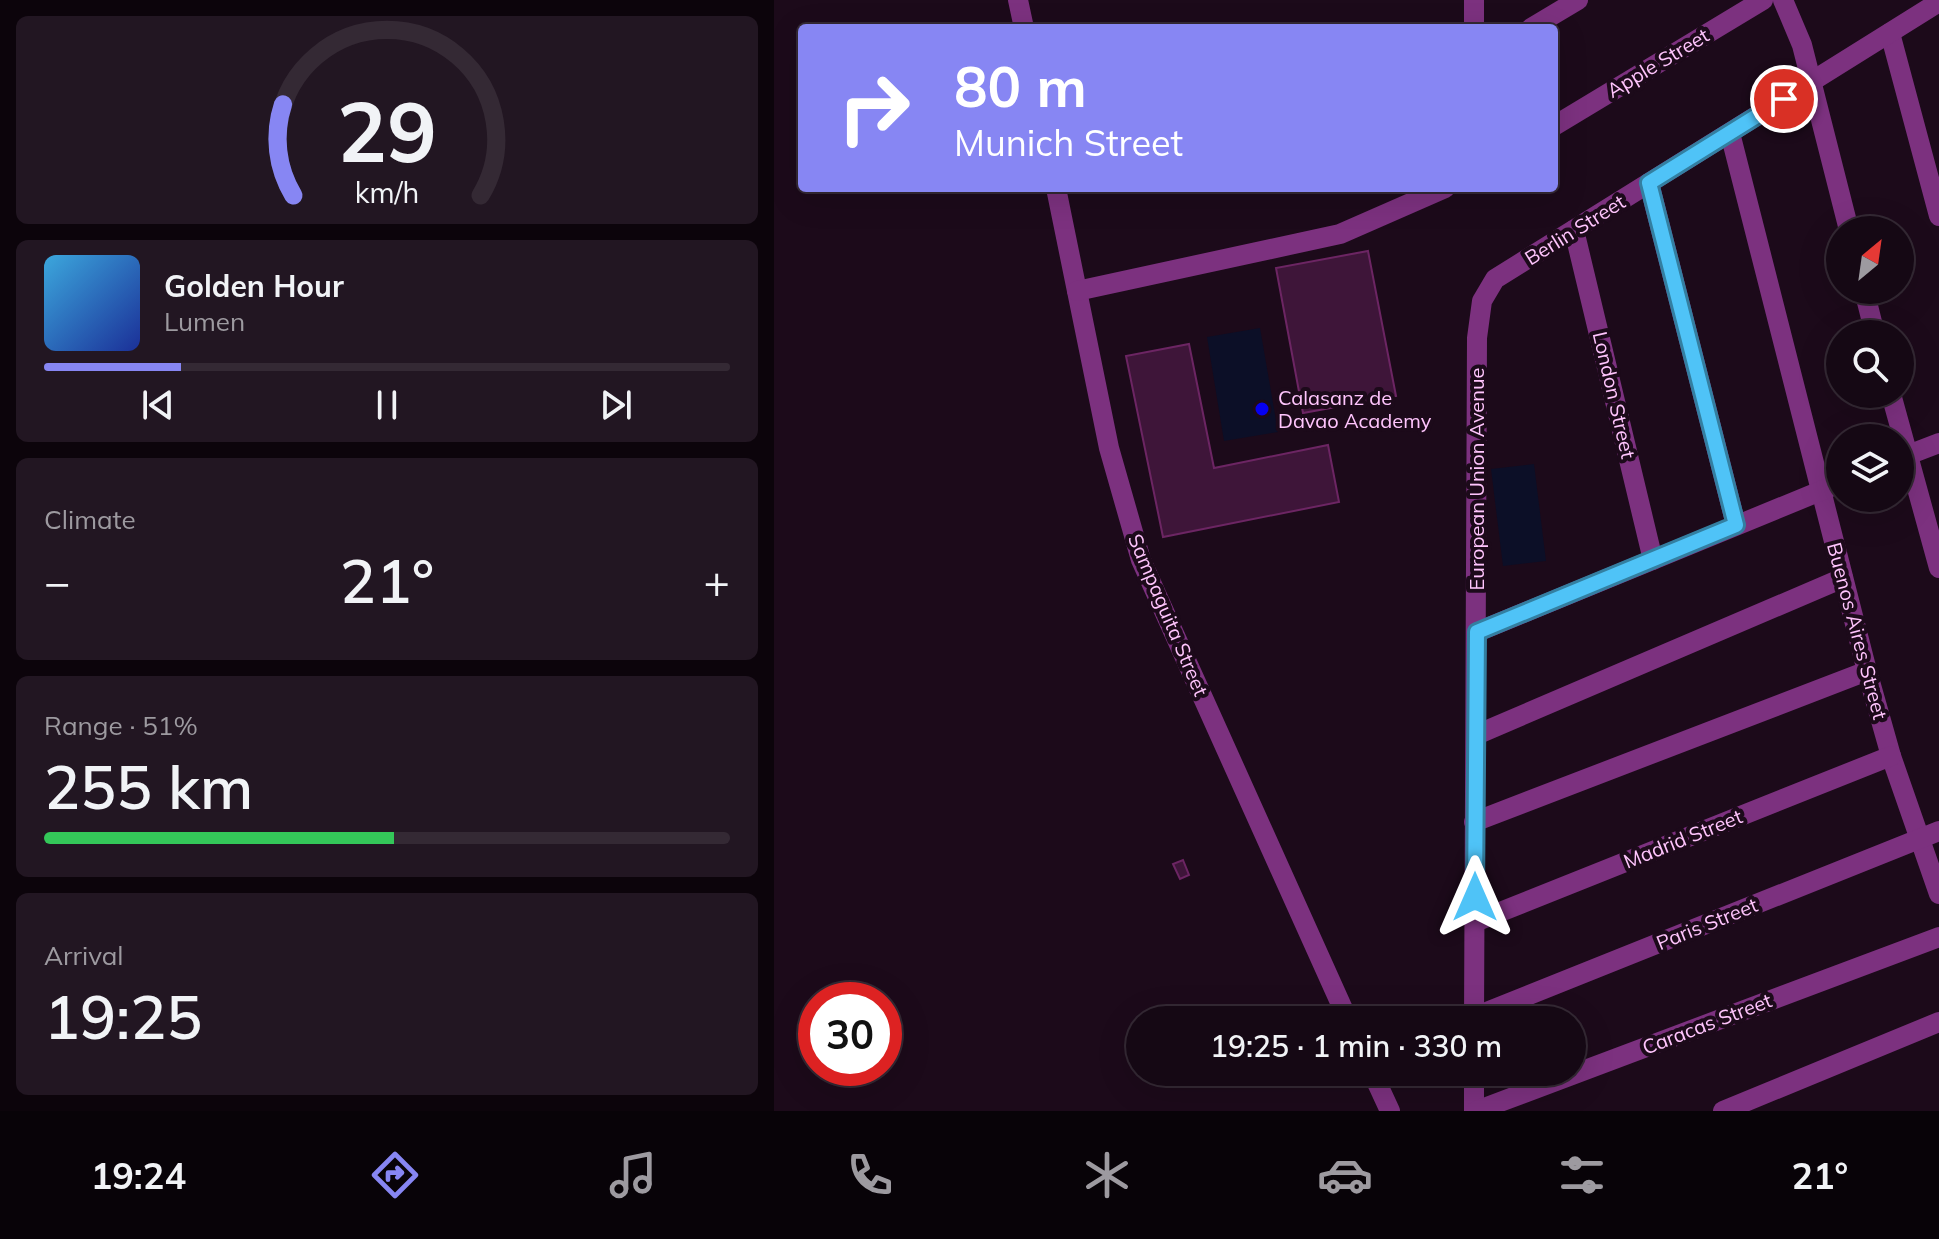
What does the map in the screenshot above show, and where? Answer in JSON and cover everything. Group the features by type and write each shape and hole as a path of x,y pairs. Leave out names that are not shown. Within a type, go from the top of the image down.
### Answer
{"street":[{"path":"1018,0 1023,24"},
{"path":"1474,0 1474,24"},
{"path":"1538,24 1578,0"},
{"name":"Apple Street","path":"1558,124 1763,0"},
{"path":"1783,0 1802,45 1845,216"},
{"name":"Berlin Street","path":"1495,279 1939,2"},
{"path":"1890,33 1939,216"},
{"name":"Buenos Aires Street","path":"1730,133 1867,671 1891,756 1939,894"},
{"path":"1649,183 1736,525"},
{"name":"Sampaguita Street","path":"1057,192 1109,448 1141,560 1342,1006"},
{"path":"1398,192 1398,211"},
{"path":"1077,291 1313,241 1366,225 1436,192"},
{"name":"London Street","path":"1574,230 1653,560"},
{"name":"European Union Avenue","path":"1474,1006 1477,338 1482,301 1495,279"},
{"path":"1914,453 1939,443"},
{"path":"1477,632 1826,489"},
{"path":"1914,491 1939,568"},
{"path":"1476,735 1843,578"},
{"path":"1474,822 1867,671"},
{"name":"Madrid Street","path":"1475,922 1891,756"},
{"name":"Paris Street","path":"1506,1006 1939,831"},
{"name":"Caracas Street","path":"1475,1111 1939,937"},
{"path":"1723,1111 1939,1022"},
{"path":"1378,1086 1390,1111"},
{"path":"1474,1086 1475,1111"}],"shaded area":[{"path":"1260,328 1278,432 1224,441 1207,337"},
{"path":"1534,464 1546,561 1503,566 1491,469"}],"building":[{"path":"1368,251 1396,396 1303,413 1276,268"},
{"path":"1189,344 1214,468 1328,445 1339,502 1163,537 1126,356"},
{"path":"1183,860 1189,875 1180,879 1173,864"}],"place":[{"name":"Calasanz de Davao Academy","path":"1262,409"}],"route":[{"path":"1475,897 1477,632 1736,525 1649,183 1784,99"}]}
